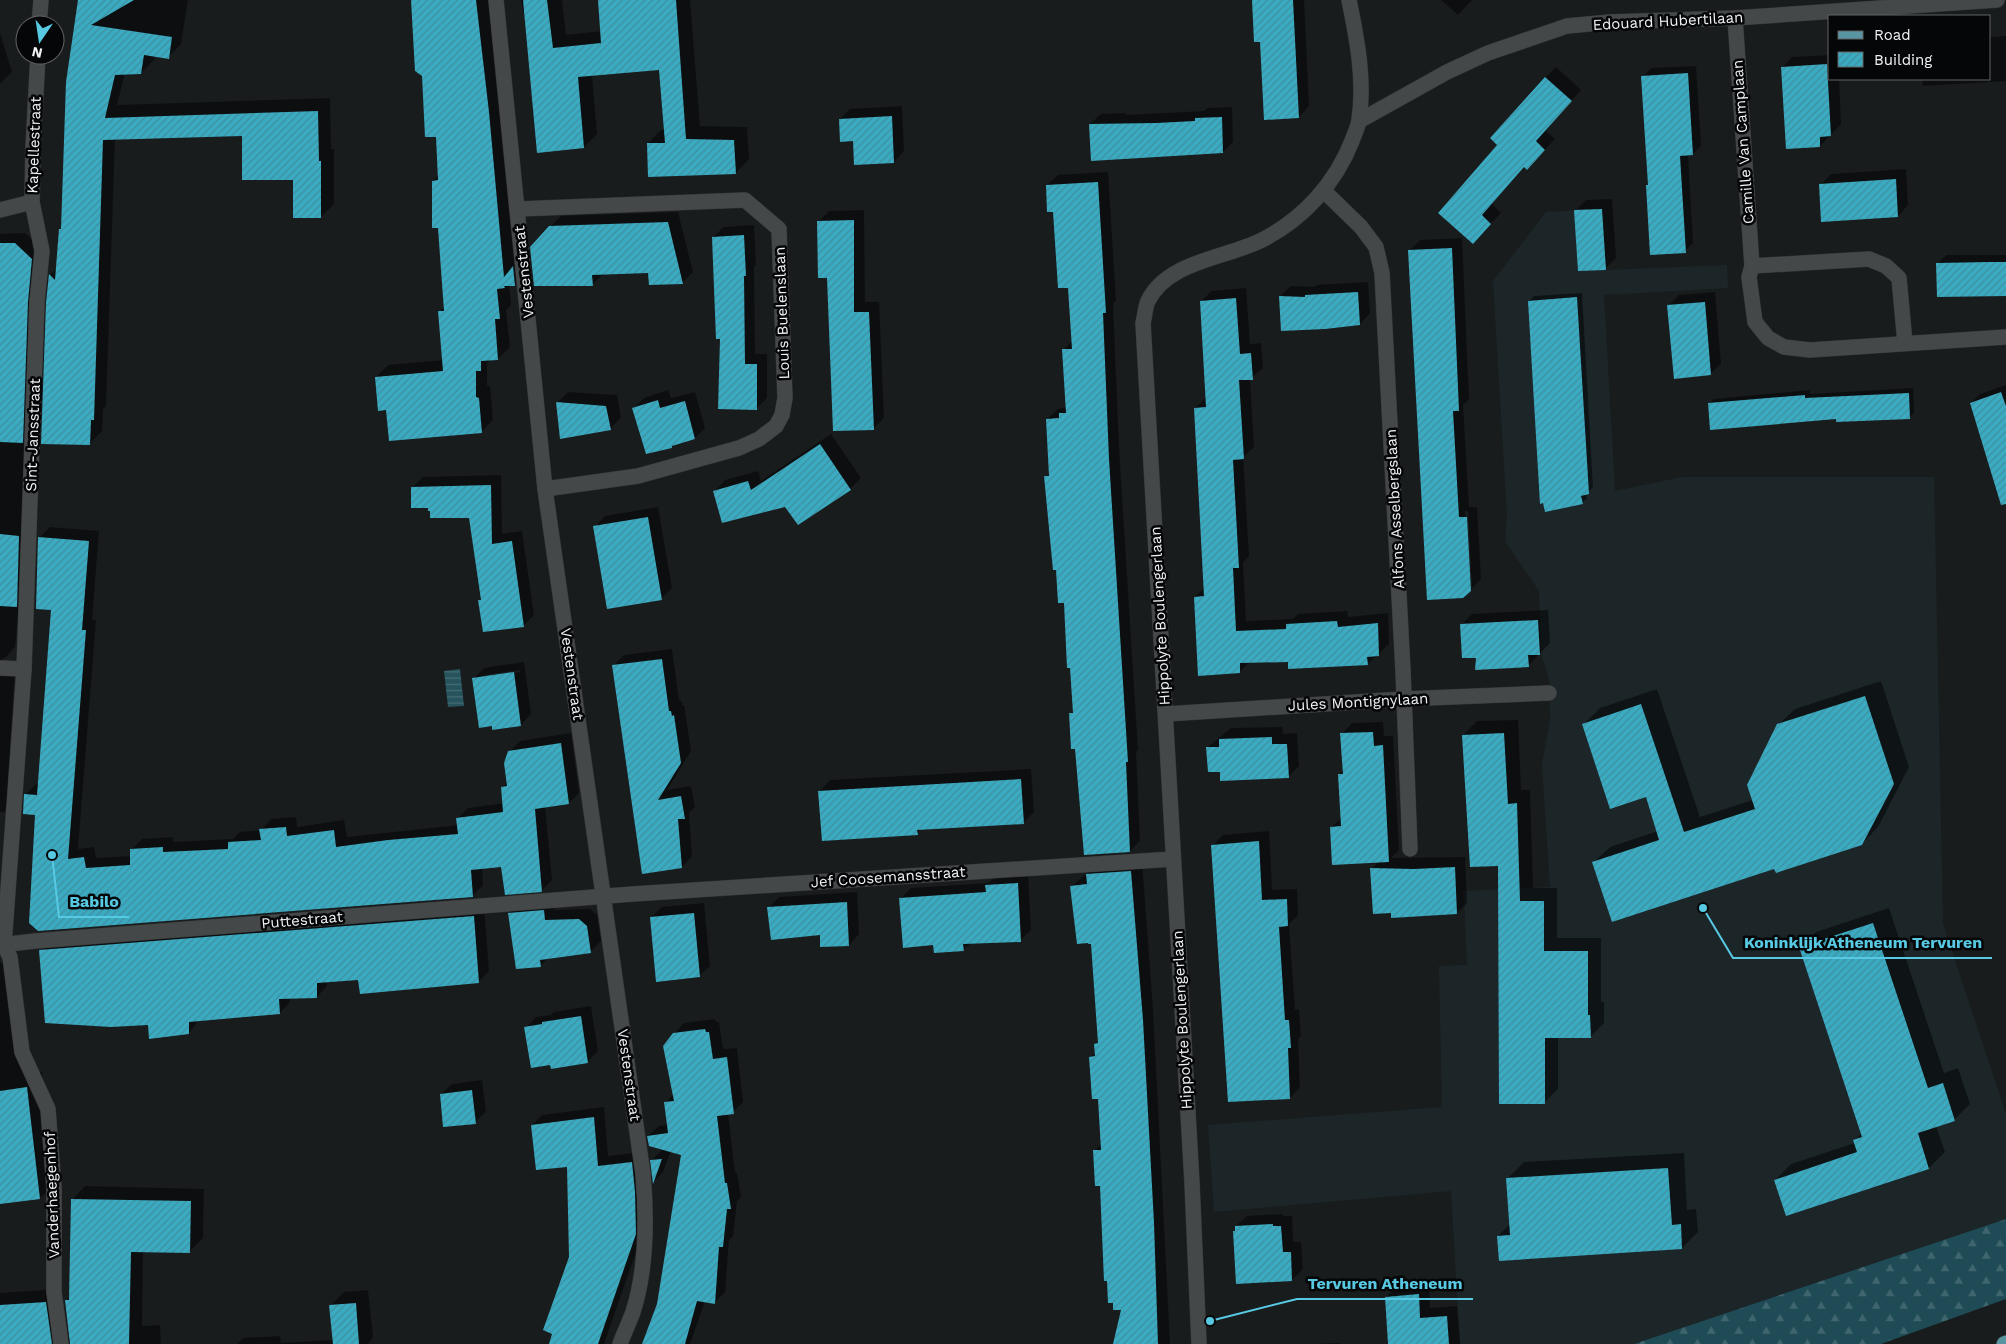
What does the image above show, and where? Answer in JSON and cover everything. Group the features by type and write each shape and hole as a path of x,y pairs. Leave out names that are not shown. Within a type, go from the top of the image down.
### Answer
{"street":[{"path":"40,15 41,0"},
{"name":"Vestenstraat","path":"496,0 545,489 646,1206 645,1244 638,1293 633,1312 620,1344"},
{"name":"Hippolyte Boulengerlaan","path":"1199,1344 1192,1183 1143,323 1147,302 1156,288 1175,272 1261,240 1294,220 1324,191 1348,152 1359,122 1361,78 1356,32 1349,0"},
{"name":"Edouard Hubertilaan","path":"1359,122 1447,72 1488,53 1567,26 1610,22 1735,18 1997,0"},
{"name":"Camille Van Camplaan","path":"1735,18 1752,266 1749,277 1755,322 1768,338 1784,347 1810,350 2006,337"},
{"name":"Kapellestraat","path":"0,210 32,202 32,148 37,65"},
{"name":"Alfons Asselbergslaan","path":"1324,191 1361,227 1376,247 1382,273 1410,849"},
{"name":"Louis Buelenslaan","path":"518,209 745,200 779,229 785,398 782,415 776,426 759,439 740,448 638,476 545,489"},
{"name":"Sint-Jansstraat","path":"2,945 24,669 37,302 42,251 32,202"},
{"path":"1752,266 1869,259 1886,266 1899,278 1905,343"},
{"path":"0,668 24,669"},
{"name":"Jules Montignylaan","path":"1166,714 1403,699 1549,693"},
{"name":"Jef Coosemansstraat","path":"603,896 1173,859"},
{"name":"Puttestraat","path":"2,945 603,896"},
{"name":"Vanderhaegenhof","path":"2,945 10,957 22,1052 48,1109 54,1188 54,1292 61,1344"}],"shaded area":[{"path":"1602,209 1606,270 1727,265 1728,288 1604,295 1615,491 1682,477 1934,477 1943,924 2006,1114 2006,1219 1634,1344 1460,1344 1451,1191 1214,1212 1208,1125 1442,1107 1439,966 1467,965 1464,891 1550,887 1542,764 1550,720 1549,679 1541,654 1539,591 1505,541 1507,515 1493,281 1546,212"},
{"path":"460,669 464,706 448,707 444,671"}],"green space":[{"path":"2006,1219 2006,1299 1881,1344 1634,1344"}],"building":[{"path":"78,0 134,0 91,25 172,37 169,59 144,55 141,74 115,75 105,118 318,111 319,161 321,161 321,218 293,218 293,180 242,180 242,136 103,140 94,420 91,420 90,445 41,444 46,303 49,274 55,280 59,229 61,229 66,82"},
{"path":"411,0 476,0 489,112 504,277 513,266 515,286 504,286 505,288 497,289 500,319 495,319 498,360 481,361 481,371 476,371 476,397 479,398 482,433 389,441 386,410 378,411 375,377 443,371 438,311 444,311 438,228 432,228 432,181 438,180 436,137 425,137 422,76 415,71"},
{"path":"523,0 547,0 553,48 601,43 598,0 676,0 686,139 734,140 736,174 648,177 647,143 665,143 659,70 578,77 584,148 537,153"},
{"path":"1252,0 1293,0 1299,118 1264,120 1260,42 1254,42"},
{"path":"1827,64 1831,136 1820,137 1820,147 1786,149 1781,67"},
{"path":"1688,73 1693,155 1680,156 1686,253 1650,255 1646,185 1648,185 1641,76"},
{"path":"1545,77 1572,101 1536,141 1545,150 1527,170 1524,167 1482,215 1491,224 1473,244 1438,213 1497,145 1490,138"},
{"path":"892,116 894,163 854,165 853,141 840,142 839,119"},
{"path":"1222,117 1223,153 1091,161 1089,124 1195,121 1195,118"},
{"path":"1896,179 1898,217 1821,222 1819,184"},
{"path":"1098,182 1106,313 1103,313 1109,459 1128,762 1126,762 1130,852 1084,855 1075,749 1071,749 1069,713 1073,713 1070,668 1067,668 1064,603 1058,603 1056,570 1053,570 1044,476 1049,476 1046,419 1059,418 1059,413 1066,413 1062,349 1072,349 1068,288 1058,288 1053,212 1047,212 1046,185"},
{"path":"1602,209 1606,270 1578,271 1574,210"},
{"path":"854,220 854,312 869,312 874,430 833,431 827,278 818,278 817,221"},
{"path":"668,222 683,284 649,285 648,273 592,275 593,286 534,286 530,247 549,226"},
{"path":"744,235 746,276 744,276 745,364 757,364 757,410 718,409 720,339 716,339 712,237"},
{"path":"0,243 15,243 32,259 28,302 23,443 0,442"},
{"path":"1452,248 1459,411 1453,411 1459,517 1467,517 1471,591 1463,598 1427,600 1408,250"},
{"path":"2006,262 2006,296 1937,297 1936,263"},
{"path":"1358,292 1360,325 1281,331 1279,296 1305,297 1305,295"},
{"path":"1577,297 1589,494 1581,496 1583,504 1545,512 1543,503 1540,504 1528,301"},
{"path":"1236,298 1240,354 1251,353 1253,380 1239,380 1244,459 1233,460 1239,568 1233,568 1236,631 1286,629 1286,624 1337,621 1338,627 1378,623 1379,656 1367,657 1368,665 1288,669 1288,662 1240,663 1240,673 1198,676 1194,597 1204,596 1194,408 1206,407 1200,301"},
{"path":"1705,302 1711,375 1674,379 1667,305"},
{"path":"2001,392 2006,406 2006,504 2001,505 1970,403"},
{"path":"1909,393 1910,419 1836,422 1836,419 1710,430 1708,403 1805,395 1805,398"},
{"path":"658,400 660,408 685,401 695,439 672,446 672,448 646,454 632,408"},
{"path":"556,402 606,406 611,430 560,439"},
{"path":"820,444 851,490 798,525 785,507 722,523 713,491 748,481 751,490"},
{"path":"491,485 492,544 512,541 524,627 483,632 478,600 481,600 469,518 430,518 428,508 411,508 411,487"},
{"path":"648,517 662,600 607,609 593,526"},
{"path":"0,534 19,536 17,607 0,606"},
{"path":"38,537 89,541 82,630 86,630 68,859 84,857 86,868 130,865 130,849 163,847 163,852 228,849 228,842 261,840 259,829 286,827 287,836 334,830 336,847 458,834 456,818 503,812 501,787 507,786 504,763 508,751 561,743 569,804 535,809 542,892 505,895 501,867 471,870 473,897 38,931 29,923 35,815 23,814 24,794 37,795 51,610 36,609"},
{"path":"1538,620 1540,655 1528,655 1529,667 1475,670 1476,658 1462,658 1460,624"},
{"path":"662,659 669,711 671,711 672,716 674,715 681,763 658,800 681,796 685,819 678,819 682,868 642,874 612,665"},
{"path":"514,672 521,726 492,730 492,726 479,728 472,678"},
{"path":"1865,696 1894,784 1862,845 1776,873 1774,869 1612,922 1592,862 1659,840 1646,797 1610,809 1582,724 1641,704 1684,832 1755,809 1747,785 1777,724"},
{"path":"1373,732 1374,746 1383,745 1389,862 1332,865 1330,827 1341,826 1338,774 1343,774 1340,733"},
{"path":"1504,733 1508,804 1517,803 1520,901 1544,901 1544,951 1588,951 1588,1015 1590,1015 1591,1038 1545,1038 1545,1104 1499,1104 1498,866 1470,867 1462,735"},
{"path":"1272,737 1272,744 1287,744 1289,778 1220,781 1220,772 1208,772 1206,747 1219,747 1219,739"},
{"path":"1021,779 1024,824 917,830 918,835 822,841 818,791"},
{"path":"1259,841 1262,900 1287,899 1288,926 1279,927 1285,1020 1289,1020 1291,1048 1288,1048 1290,1099 1228,1102 1211,845"},
{"path":"1455,867 1457,914 1391,918 1391,913 1373,914 1370,868 1414,869"},
{"path":"1131,871 1143,1020 1154,1223 1158,1344 1113,1344 1121,1310 1113,1310 1113,1303 1108,1303 1107,1281 1104,1281 1100,1186 1095,1186 1093,1150 1101,1150 1098,1099 1092,1099 1089,1057 1095,1056 1094,1044 1098,1043 1091,944 1077,944 1070,886 1087,884 1086,874"},
{"path":"1018,883 1021,942 963,944 964,951 934,953 933,945 903,948 899,898 986,892 985,885"},
{"path":"847,902 849,946 820,947 820,935 771,940 767,907"},
{"path":"544,910 545,920 579,919 587,926 591,953 540,960 541,967 516,969 508,913"},
{"path":"694,913 700,977 656,982 650,917"},
{"path":"474,916 479,983 360,994 358,980 317,983 317,998 279,999 280,1014 189,1022 189,1034 149,1039 148,1025 111,1027 45,1023 39,950"},
{"path":"1873,923 1928,1088 1943,1083 1955,1121 1918,1133 1929,1169 1786,1216 1774,1180 1857,1152 1853,1140 1862,1137 1799,947"},
{"path":"581,1016 588,1063 551,1069 550,1065 531,1068 524,1027"},
{"path":"705,1029 706,1032 709,1032 713,1059 727,1057 734,1114 717,1116 725,1183 727,1183 731,1209 727,1209 723,1247 719,1247 715,1304 697,1301 685,1344 642,1344 657,1304 681,1155 649,1146 647,1136 668,1133 664,1102 674,1101 663,1046 673,1033"},
{"path":"27,1087 40,1199 0,1204 0,1091"},
{"path":"472,1090 476,1124 443,1127 440,1094"},
{"path":"594,1117 598,1166 632,1162 636,1234 598,1344 549,1344 552,1334 543,1330 569,1257 567,1167 536,1170 531,1125"},
{"path":"662,1159 653,1184 650,1160"},
{"path":"1668,1168 1672,1225 1681,1224 1682,1249 1499,1261 1497,1236 1510,1235 1506,1178"},
{"path":"71,1199 191,1201 190,1253 131,1252 129,1344 70,1344 65,1300 69,1300"},
{"path":"1273,1224 1273,1226 1281,1226 1283,1252 1291,1252 1292,1281 1236,1284 1233,1231 1235,1231 1235,1226"},
{"path":"1419,1294 1420,1318 1447,1316 1449,1344 1388,1344 1385,1297"},
{"path":"46,1302 52,1344 0,1344 0,1305"},
{"path":"356,1303 359,1344 333,1344 329,1305"}],"place":[{"name":"Babilo","path":"52,855"},
{"name":"Koninklijk Atheneum Tervuren","path":"1703,908"},
{"name":"Tervuren Atheneum","path":"1210,1321"}]}
